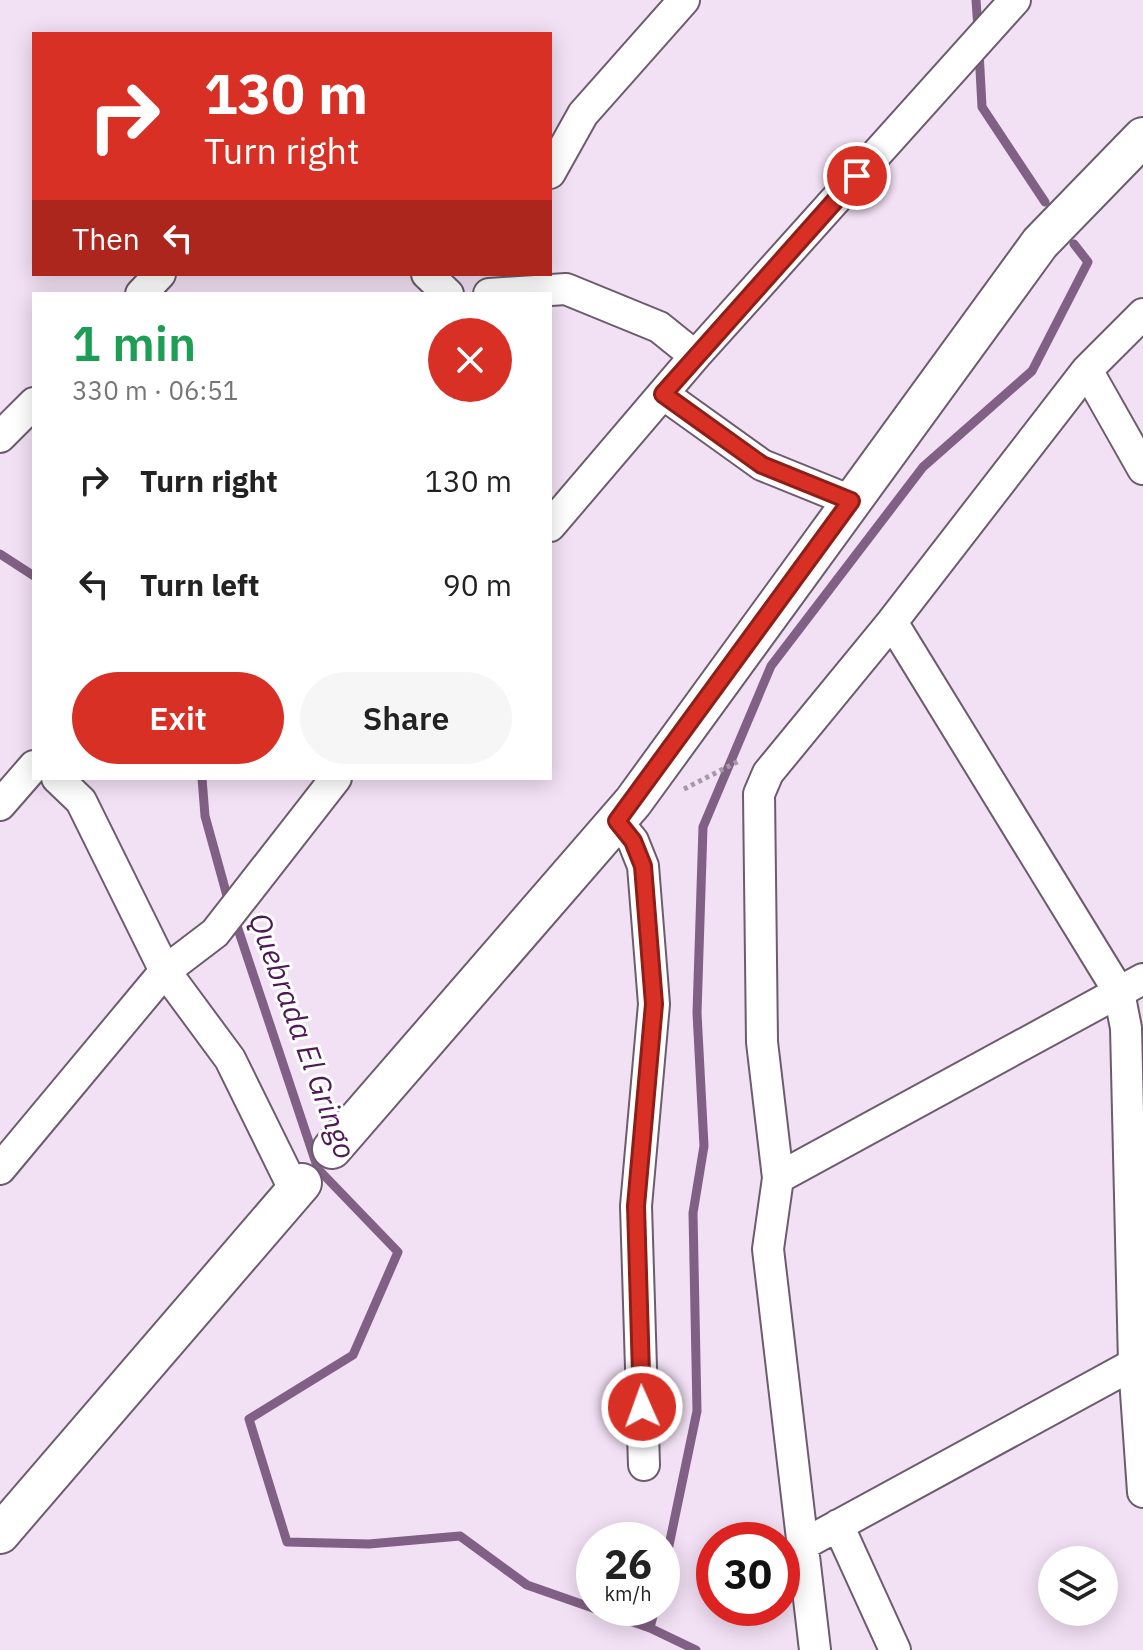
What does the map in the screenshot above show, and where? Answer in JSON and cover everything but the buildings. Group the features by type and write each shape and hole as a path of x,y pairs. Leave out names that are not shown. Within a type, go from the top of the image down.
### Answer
{"street":[{"path":"552,169 583,114 684,0"},
{"path":"552,524 695,356 1015,0"},
{"path":"0,1534 617,821 1040,243 1143,137"},
{"path":"143,292 158,276"},
{"path":"429,276 446,292"},
{"path":"450,292 466,276"},
{"path":"520,292 566,289 659,327 695,356"},
{"path":"815,1650 768,1249 778,1178 762,1042 759,794 768,773 892,622 1087,370 1143,314"},
{"path":"1087,370 1143,469"},
{"path":"663,394 762,465 851,501"},
{"path":"0,437 32,405"},
{"path":"892,622 1131,986 1135,1041 1134,1364 1143,1492"},
{"path":"0,805 32,768"},
{"path":"59,780 81,801 165,971 230,1059 299,1187"},
{"path":"0,1169 165,971 217,930 334,780"},
{"path":"617,821 633,841 643,866 654,1004 636,1206 644,1465"},
{"path":"778,1178 1131,986"},
{"path":"804,1544 1134,1364"},
{"path":"838,1525 895,1650"}],"path":[{"path":"643,788 689,789 744,758"}],"waterway":[{"path":"976,0 978,29"},
{"path":"979,51 982,107 1045,202"},
{"path":"674,1522 697,1411 693,1213 704,1146 697,1013 703,827 771,666 923,467 1032,371 1088,262 1074,244"},
{"name":"Quebrada El Gringo","path":"0,554 32,575"},
{"name":"Quebrada El Gringo","path":"202,780 205,816 229,903"},
{"name":"Quebrada El Gringo","path":"234,917 318,1169 398,1252 353,1355 249,1419 287,1542 369,1544 460,1536 527,1585 650,1628 696,1650"}],"route":[{"path":"642,1407 636,1206 640,1133 654,1004 643,866 633,841 617,821 851,501 762,465 663,394 857,176"}]}
